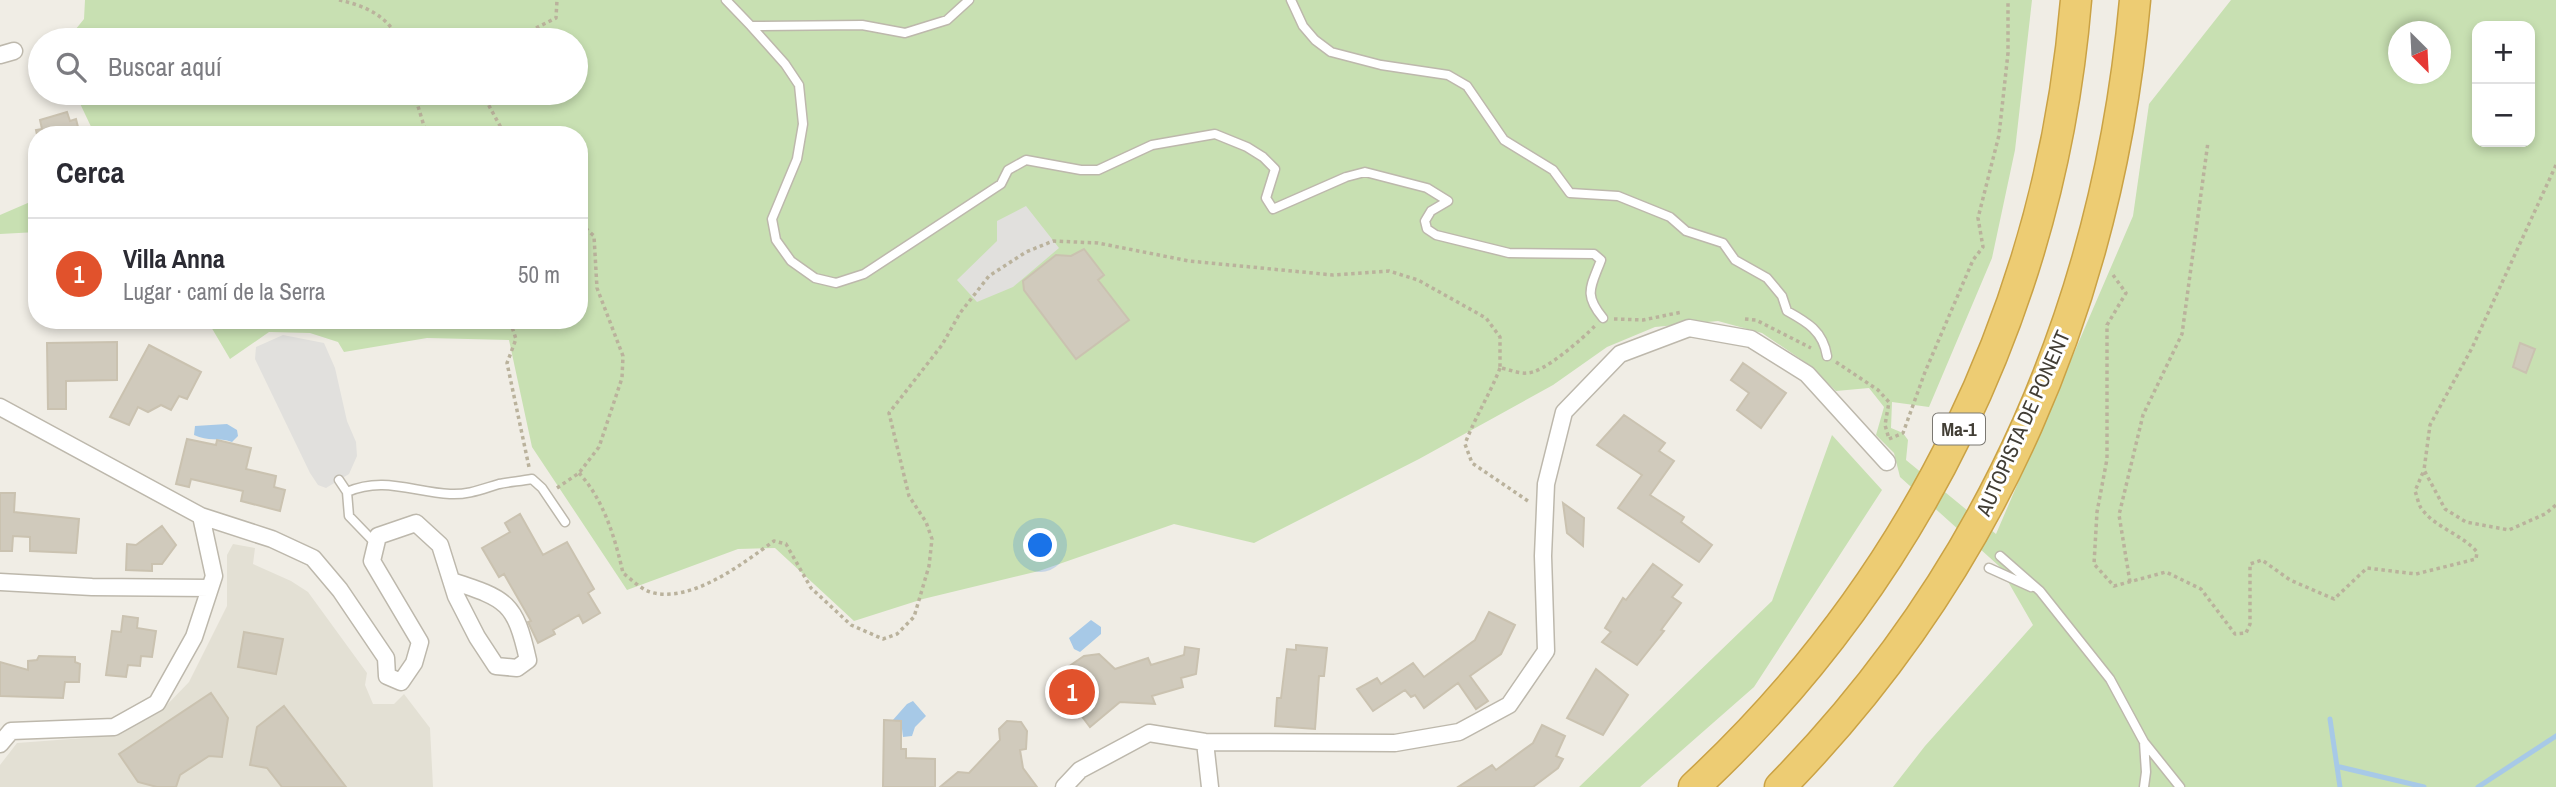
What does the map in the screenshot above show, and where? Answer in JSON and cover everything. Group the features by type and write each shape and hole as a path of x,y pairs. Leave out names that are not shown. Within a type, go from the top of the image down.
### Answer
{"highway":[{"name":"Ma-1","path":"1694,787 1776,704 1838,628 1919,507 1959,431 2002,331 2034,240 2063,105 2076,0"},
{"name":"AUTOPISTA DE PONENT","path":"1780,787 1849,712 1909,633 1963,550 2010,462 2067,325 2097,230 2119,132 2135,0"}],"street":[{"path":"1064,787 1080,770 1149,733 1205,742 1395,743 1459,732 1509,705 1546,651 1543,556 1546,484 1564,412 1620,354 1689,328 1751,339 1807,374 1887,462"},
{"path":"0,407 201,516 272,539 313,558 340,590 386,658 387,676 401,682 414,663 420,642 372,561 378,536 416,523 440,545 456,596 477,637 496,666 517,668 528,660 522,631 512,608 484,592 452,582"},
{"path":"4,735 114,727 157,704 194,637 215,576 201,516"},
{"path":"0,582 92,587 210,588"},
{"path":"1205,742 1210,787"}],"lane":[{"path":"726,0 785,64 799,85 803,124 797,159 772,219 776,240 791,261 815,278 836,283 864,274 1001,184 1008,170 1026,160 1081,170 1098,170 1152,145 1215,134 1247,147 1275,169 1266,198 1273,209 1346,177 1365,172 1427,188 1448,201 1431,211 1425,221 1427,229 1436,234 1509,253 1594,254 1601,260 1590,289 1591,303 1603,318"},
{"path":"751,26 862,24 905,33 947,20 968,0"},
{"path":"1291,0 1303,26 1331,52 1381,65 1448,75 1467,86 1504,140 1553,170 1570,193 1618,196 1670,217 1686,231 1723,243 1735,260 1767,278 1782,296 1787,311 1809,323 1818,332 1828,356"},
{"path":"347,492 363,484 383,484 451,494 471,493 532,479 547,495 565,522"},
{"path":"339,480 347,492 349,516 376,544"},
{"path":"2000,556 2040,591 2109,679 2144,742 2180,787"},
{"path":"1989,568 2040,591"},
{"path":"2144,742 2144,787"}],"path":[{"path":"339,0 357,4 384,19 390,28"},
{"path":"536,28 556,18 557,0"},
{"path":"1889,439 1903,433 1925,372 1973,260 1983,247 1978,218 1999,135 2008,52 2008,0"},
{"path":"418,105 424,126"},
{"path":"489,105 500,126"},
{"path":"2130,582 2119,515 2143,415 2182,334 2208,142"},
{"path":"2113,275 2126,293 2107,325 2107,459 2096,512 2094,565 2114,586 2166,572 2201,589 2235,634 2246,633 2250,624 2250,564 2262,560 2290,580 2334,599 2367,568 2416,574 2476,559 2477,552 2472,546 2439,524 2422,508 2415,491 2424,470 2430,425 2472,348 2556,165"},
{"path":"547,495 579,474 599,447 622,378 623,356 597,288 594,236 588,230"},
{"path":"579,474 587,482 614,532 623,573 649,592 671,593 699,588 742,564 774,541 786,544 811,589 851,625 883,639 897,634 914,617 929,566 932,540 926,522 909,496 889,414 942,345 960,313 989,276 1026,252 1054,241 1098,243 1189,261 1333,275 1389,271 1418,280 1486,318 1500,337 1500,368 1490,393 1476,415 1465,444 1472,463 1545,512"},
{"path":"1500,368 1529,374 1581,341 1603,318 1643,320 1689,312"},
{"path":"1744,319 1756,320 1828,356 1878,390 1889,402 1885,425 1889,439"},
{"path":"513,329 516,339 508,363 532,479"},
{"path":"1855,425 1878,431 1894,446"},
{"path":"2424,470 2445,509 2466,522 2509,530 2544,514 2556,505"}],"shaded area":[{"path":"1026,206 1059,248 1013,287 977,302 957,280 997,241 997,221"},
{"path":"283,335 324,343 335,368 347,421 356,442 357,456 349,474 326,488 318,485 310,473 255,359 256,347"},
{"path":"233,544 255,548 253,564 308,592 367,673 365,685 373,704 394,704 404,694 430,728 433,787 0,787 0,765 17,743 111,736 160,712 189,682 227,606 227,555"}],"green space":[{"path":"85,0 2032,0 2015,150 1992,258 1929,407 1892,402 1891,428 1903,433 1908,440 1906,460 1996,534 2133,216 2149,104 2231,0 2556,0 2556,787 1893,787 1925,746 2033,625 1999,566 1900,477 1894,453 1876,435 1884,407 1869,388 1836,391 1805,362 1762,333 1718,321 1655,327 1607,347 1553,385 1419,459 1254,543 1174,524 1039,571 923,599 854,621 775,548 738,549 627,590 532,447 509,340 427,338 344,352 338,342 310,333 269,332 230,359 212,329 588,329 588,126 91,126 81,105 588,105 588,28 77,28 84,19"},
{"path":"28,203 28,232 0,234 0,215"},
{"path":"1832,435 1882,490 1754,687 1640,787 1579,787 1772,601"}],"water":[{"path":"227,424 237,430 238,436 232,442 194,435 195,426"},
{"path":"1091,620 1101,627 1101,634 1080,652 1074,649 1069,638"},
{"path":"913,701 926,716 915,727 912,736 903,737 901,721 892,721"}],"building":[{"path":"67,112 70,121 76,119 78,126 41,126 40,120"},
{"path":"1084,249 1104,275 1098,280 1129,320 1076,359 1024,290 1023,281 1056,255 1071,256"},
{"path":"117,342 117,380 66,381 66,409 48,409 47,343"},
{"path":"2520,343 2535,349 2526,373 2513,367"},
{"path":"149,345 201,372 187,399 179,396 171,410 161,405 148,412 138,407 129,425 110,417"},
{"path":"1743,363 1786,393 1761,428 1737,410 1749,393 1731,380"},
{"path":"1624,415 1665,443 1659,451 1674,461 1650,495 1684,517 1681,522 1712,545 1699,562 1618,508 1642,475 1597,445"},
{"path":"187,439 216,445 217,440 251,448 246,469 276,476 274,487 285,490 280,511 241,501 243,491 191,479 189,487 176,484"},
{"path":"0,493 15,493 14,512 79,519 76,553 30,551 30,537 13,536 12,551 0,551"},
{"path":"1563,503 1584,518 1583,546 1567,533"},
{"path":"520,514 543,555 567,542 594,589 588,593 600,613 583,623 579,615 553,630 555,634 538,643 528,622 531,621 504,574 499,577 482,548 510,532 505,523"},
{"path":"162,526 176,545 162,564 152,564 152,571 126,570 127,544 136,545"},
{"path":"1653,564 1682,585 1672,597 1681,603 1661,630 1664,631 1637,665 1602,642 1611,632 1605,628 1623,598 1626,600"},
{"path":"1489,612 1515,625 1501,654 1470,676 1488,701 1476,709 1458,683 1424,708 1415,695 1411,697 1405,690 1373,711 1357,689 1377,678 1381,684 1413,663 1424,677 1475,640"},
{"path":"123,616 138,618 137,628 156,631 152,657 141,656 140,666 128,665 126,677 106,675 112,631 121,632"},
{"path":"244,632 283,639 276,674 238,667"},
{"path":"1296,645 1327,648 1324,676 1319,676 1315,729 1275,726 1277,698 1281,698 1287,649 1296,650"},
{"path":"1185,647 1199,649 1196,674 1181,678 1183,687 1152,696 1155,704 1120,702 1090,727 1074,706 1067,710 1057,708 1047,698 1048,686 1064,675 1061,672 1084,656 1099,654 1115,669 1148,658 1151,665 1184,655"},
{"path":"39,656 75,657 75,662 80,664 79,682 65,682 63,698 0,696 0,662 28,670 28,661 37,660"},
{"path":"1596,669 1628,695 1603,735 1567,718"},
{"path":"211,693 228,718 222,757 209,756 180,775 176,787 157,787 138,782 119,754"},
{"path":"284,706 346,787 282,787 267,768 250,765 257,727"},
{"path":"884,720 901,721 901,749 906,749 906,758 935,759 935,787 883,787"},
{"path":"1007,721 1021,722 1027,731 1026,749 1020,750 1023,768 1037,787 940,787 958,772 969,773 1000,740 999,729"},
{"path":"1542,725 1565,736 1556,756 1563,759 1558,768 1533,787 1458,787 1492,765 1496,770 1533,743"}],"waterway":[{"path":"2330,719 2340,787"},
{"path":"2478,787 2556,736"},
{"path":"2340,767 2424,787"}],"place":[{"name":"Villa Anna","path":"1072,692"}]}
